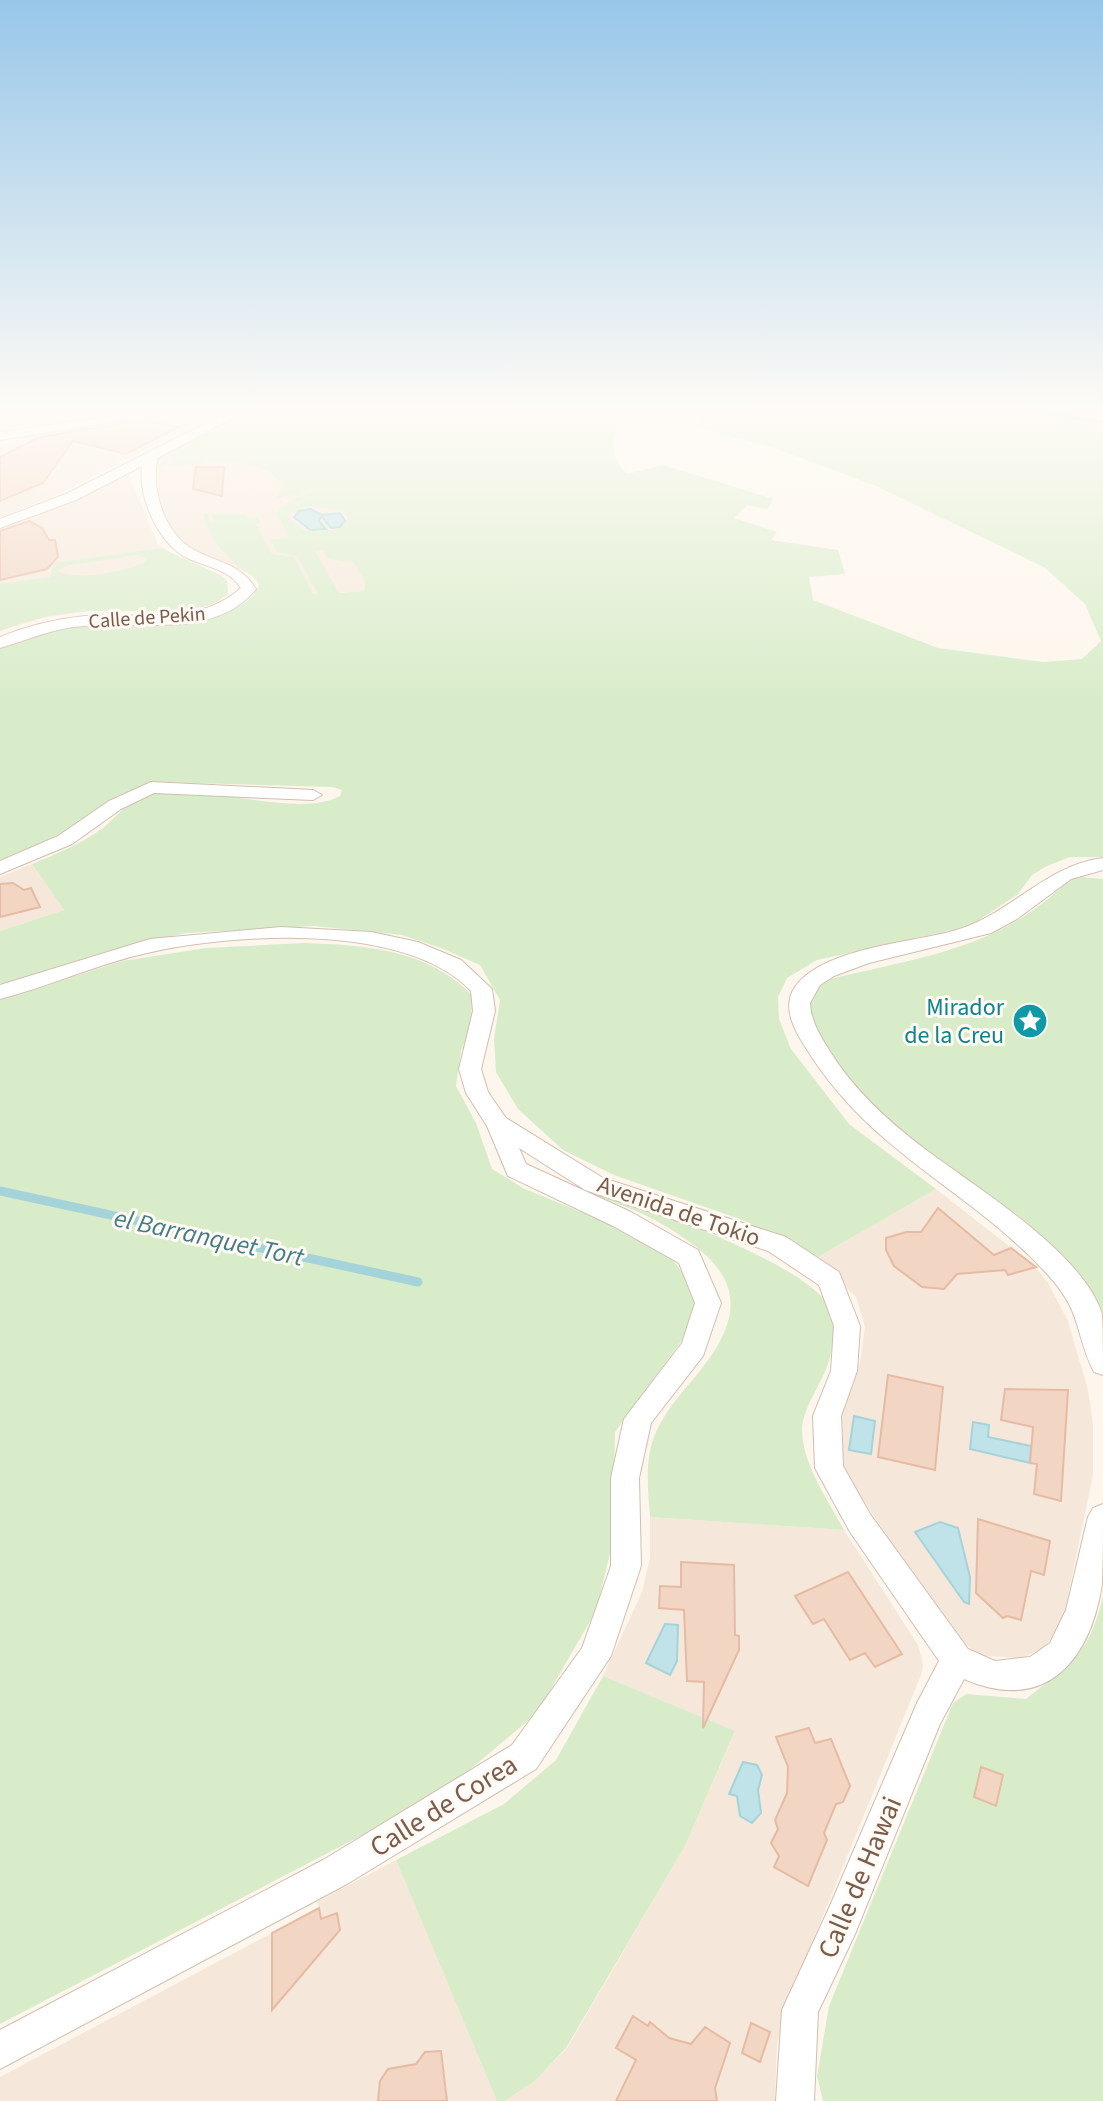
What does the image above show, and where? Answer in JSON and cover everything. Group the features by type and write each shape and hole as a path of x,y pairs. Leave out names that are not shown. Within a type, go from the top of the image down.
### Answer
{"street":[{"path":"0,524 37,510"},
{"name":"Calle de Pekin","path":"0,643 68,623 210,614 237,603 249,589 237,573 179,547 159,510"},
{"path":"0,868 65,840 115,805 151,787 313,795"},
{"path":"1103,864 1078,866 1058,876 1009,915 980,931 827,969 802,992 799,1006 804,1025 851,1100 889,1134 1039,1250 1079,1293 1103,1364"},
{"name":"Avenida de Tokio","path":"0,992 34,984 119,953 209,937 305,931 417,948 444,958 481,989 484,1011 470,1069 477,1093 498,1124 594,1184 777,1244 830,1279 847,1326 844,1371 827,1416 829,1468 860,1523 957,1660"},
{"name":"Calle de Corea","path":"0,2050 335,1872 524,1757 595,1656 626,1566 625,1478 638,1419 694,1348 708,1303 689,1257 622,1219 516,1170 498,1124"},
{"path":"957,1660 994,1676 1035,1672 1061,1654 1081,1611 1103,1517"},
{"name":"Calle de Hawai","path":"795,2101 800,2010 842,1921 928,1714 957,1660"}],"shaded area":[{"path":"0,510 19,510 0,518"},
{"path":"47,510 143,510 158,544 172,555 222,576 227,581 228,594 211,605 191,609 89,611 47,617 0,631 0,529"},
{"path":"164,510 360,510 363,519 350,549 367,560 364,591 250,600 259,585 254,576 183,544 174,534"},
{"path":"32,864 64,910 0,931 0,877"},
{"path":"936,1189 1036,1267 1068,1321 1088,1390 1093,1424 1093,1475 1065,1610 1056,1633 1043,1648 1021,1658 980,1656 947,1629 842,1467 839,1419 860,1362 865,1327 856,1297 816,1258"},
{"path":"650,1517 844,1530 918,1645 923,1664 921,1675 785,2009 777,2044 775,2101 505,2101 536,2080 567,2048 685,1846 735,1732 603,1676 642,1592 650,1558"},
{"path":"396,1860 497,2101 0,2101 0,2077 319,1908 317,1902"}],"green space":[{"path":"279,510 298,510 291,513 290,519 305,531 337,530 349,521 344,510 742,510 734,518 777,532 771,540 838,550 845,574 809,577 813,600 938,648 1043,662 1082,659 1101,641 1085,604 1044,567 926,510 1103,510 1103,857 1070,857 1047,866 1032,875 1018,894 970,926 817,960 787,978 778,997 779,1019 791,1049 849,1124 936,1189 816,1258 745,1221 614,1175 563,1150 518,1109 496,1072 494,1039 500,1000 480,965 402,935 314,926 186,933 128,945 0,985 0,931 64,910 32,864 95,834 133,802 168,792 299,804 340,796 342,790 333,787 153,782 117,796 93,818 0,862 0,649 37,634 77,625 205,617 229,611 248,600 259,585 217,544 205,522 203,514 208,513 209,521 213,523 212,514 258,517 260,523 256,524 272,554 294,557 313,594 318,594 297,556 277,552 270,540 289,537 276,513","holes":["323,550 328,559 354,562 365,582 364,591 339,593 315,551"]},
{"path":"161,548 222,576 227,581 228,594 217,602 183,610 67,613 0,631 0,584 50,577 55,563","holes":["136,555 146,558 146,561 128,569 101,574 75,575 57,570 70,565"]},
{"path":"1072,876 1103,879 1103,1316 1094,1296 1037,1236 871,1109 812,1027 808,995 818,982 921,958 986,937 1045,901"},
{"path":"304,943 394,952 435,968 472,995 471,1025 461,1051 456,1086 476,1123 492,1169 523,1188 634,1234 673,1260 697,1293 690,1329 615,1432 613,1541 596,1611 537,1713 441,1794 0,2024 0,1000 122,961 206,948"},
{"path":"564,1183 670,1217 761,1256 798,1278 824,1299 834,1319 833,1337 827,1367 805,1413 803,1442 811,1468 844,1530 650,1517 648,1474 652,1442 666,1413 722,1338 729,1316 730,1296 724,1279 713,1263 678,1234 644,1215"},
{"path":"1103,1595 1103,2101 823,2101 817,2076 829,2006 953,1703 966,1694 1026,1699 1077,1656 1092,1631"},
{"path":"603,1676 735,1731 685,1846 566,2048 536,2080 505,2101 497,2101 396,1860 504,1804 556,1760"}],"water":[{"path":"312,510 322,515 340,513 345,521 340,527 331,528 321,516 319,521 326,529 310,530 294,517 299,511"},
{"path":"854,1416 875,1421 871,1454 849,1450"},
{"path":"973,1422 989,1425 988,1437 1031,1446 1030,1463 970,1449"},
{"path":"940,1522 958,1528 970,1577 969,1604 964,1602 915,1532"},
{"path":"665,1624 678,1625 677,1661 670,1675 646,1663"},
{"path":"743,1762 757,1765 762,1775 758,1790 761,1813 752,1823 740,1816 737,1796 729,1794"}],"building":[{"path":"29,521 42,528 49,540 55,540 58,557 47,569 0,580 0,531"},
{"path":"13,883 24,890 31,888 40,907 0,917 0,884"},
{"path":"938,1208 994,1255 1011,1248 1036,1267 1008,1275 1005,1270 957,1274 944,1289 922,1287 894,1266 886,1250 886,1238 906,1232 921,1232"},
{"path":"888,1375 943,1387 935,1470 878,1457"},
{"path":"1005,1389 1068,1390 1061,1501 1034,1494 1037,1464 1030,1463 1033,1427 1001,1420"},
{"path":"978,1519 1050,1541 1044,1575 1031,1571 1021,1620 1007,1616 1003,1618 976,1593"},
{"path":"681,1562 734,1565 735,1635 739,1636 739,1650 703,1728 704,1682 687,1681 684,1610 659,1608 660,1586 681,1587"},
{"path":"848,1572 902,1654 875,1667 865,1653 850,1660 824,1619 813,1624 795,1596"},
{"path":"809,1728 815,1743 831,1739 850,1786 843,1802 836,1804 824,1833 827,1840 808,1886 774,1867 779,1856 771,1843 778,1829 775,1820 787,1793 788,1767 776,1737"},
{"path":"981,1767 1003,1775 996,1806 974,1797"},
{"path":"319,1908 321,1919 337,1913 340,1930 272,2010 272,1933"},
{"path":"633,2016 648,2026 650,2022 669,2038 691,2044 705,2027 730,2043 715,2088 717,2101 616,2101 636,2060 616,2048"},
{"path":"751,2023 770,2032 760,2062 742,2053"},
{"path":"441,2051 447,2101 378,2101 380,2081 388,2069 416,2064 425,2052"}],"waterway":[{"name":"el Barranquet Tort","path":"0,1191 418,1282"}],"place":[{"name":"Mirador de la Creu","path":"1030,1021"}]}
